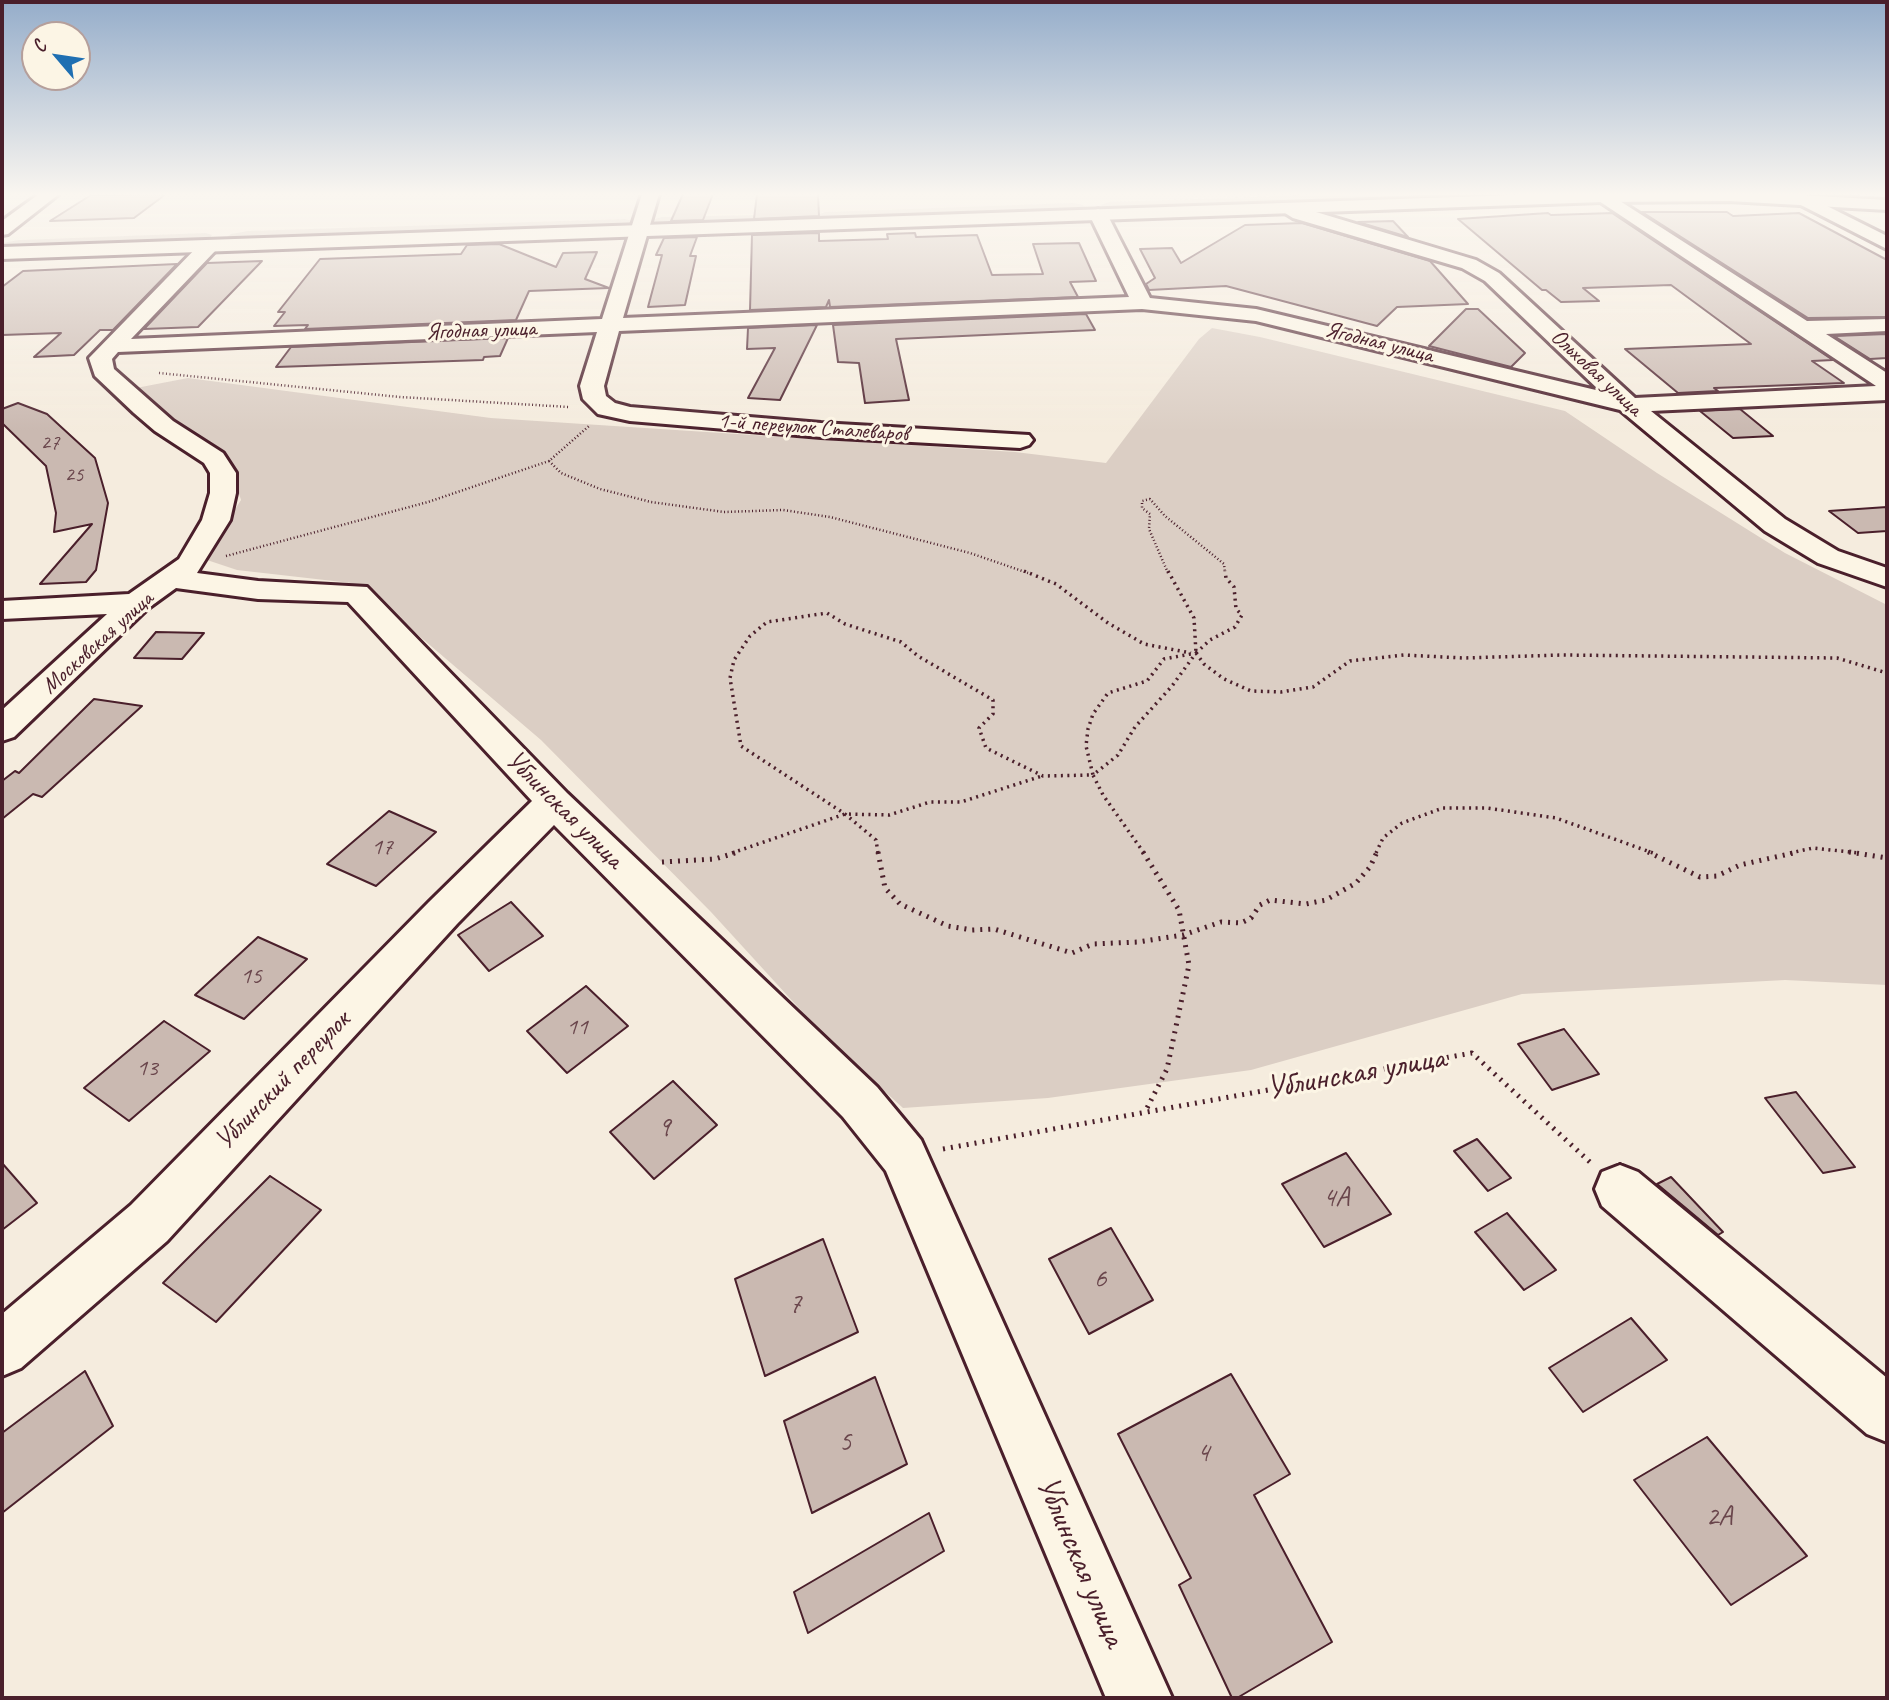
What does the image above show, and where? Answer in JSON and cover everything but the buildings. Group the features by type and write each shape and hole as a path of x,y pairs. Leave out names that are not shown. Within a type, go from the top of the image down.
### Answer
{"street":[{"path":"112,345 183,273"},
{"path":"607,409 595,399 592,386 627,273"},
{"path":"1127,273 1142,303"},
{"name":"Ольховая улица","path":"1484,273 1492,277 1629,405 1775,525 1828,557 1887,578"},
{"path":"1720,273 1887,383"},
{"name":"Ягодная улица","path":"112,345 1142,303 1256,315 1629,405 1887,393"},
{"path":"1804,328 1887,325"},
{"name":"Московская улица","path":"2,729 136,603 181,572 216,520 223,493 223,473 214,458 164,426 103,370 100,358 112,345"},
{"name":"1-й переулок Сталеваров","path":"607,409 630,414 821,430 1020,440"},
{"name":"Ублинская улица","path":"181,572 258,590 356,593 554,802 860,1102 904,1156 1139,1698"},
{"path":"2,610 136,603"},
{"name":"Ублинский переулок","path":"2,1349 149,1223 433,923 554,802"},
{"path":"1620,1189 1887,1414"}],"path":[{"path":"159,373 400,397 607,409"},
{"path":"181,572 428,502 549,461 607,409"},
{"path":"549,461 561,473 600,489 651,502 724,512 783,510 830,517 970,553 1056,584 1108,623 1144,644 1196,653"},
{"path":"633,879 649,864 682,859 715,859 816,827 845,814 889,815 929,802 961,802 1043,776 1093,775 1118,755 1135,727 1172,686 1196,653 1210,640 1236,627 1242,619 1236,609 1234,587 1226,578 1224,564 1165,516 1156,508 1154,502 1147,499 1142,501 1142,508 1150,514 1149,529 1175,589 1194,618 1196,653 1203,664 1224,679 1251,691 1281,692 1313,687 1350,661 1404,654 1463,658 1562,654 1738,659 1837,658 1887,673"},
{"path":"1043,776 986,748 979,728 993,713 993,699 918,656 901,642 845,624 827,613 767,622 750,636 734,660 730,678 741,746 845,814 876,840 885,888 900,904 948,926 972,930 994,929 1072,953 1093,943 1138,942 1183,935 1221,922 1241,923 1251,918 1260,905 1270,900 1306,904 1326,900 1356,883 1370,867 1383,838 1391,831 1402,823 1443,808 1487,808 1556,818 1658,855 1700,877 1717,876 1740,865 1812,848 1887,858"},
{"path":"1145,1112 1167,1069 1189,965 1179,910 1157,871 1110,805 1093,775 1086,746 1093,714 1108,693 1147,681 1164,659 1196,653"},
{"name":"Ублинская улица","path":"904,1156 1472,1053 1620,1189"}],"shaded area":[{"path":"1212,328 1260,337 1565,411 1657,473 1785,553 1887,605 1887,985 1785,980 1522,994 1251,1070 1048,1098 903,1108 828,1040 711,912 541,740 404,623 351,583 237,570 204,559 241,500 229,462 163,419 136,388 188,378 491,418 1015,452 1106,463 1199,339"}]}
